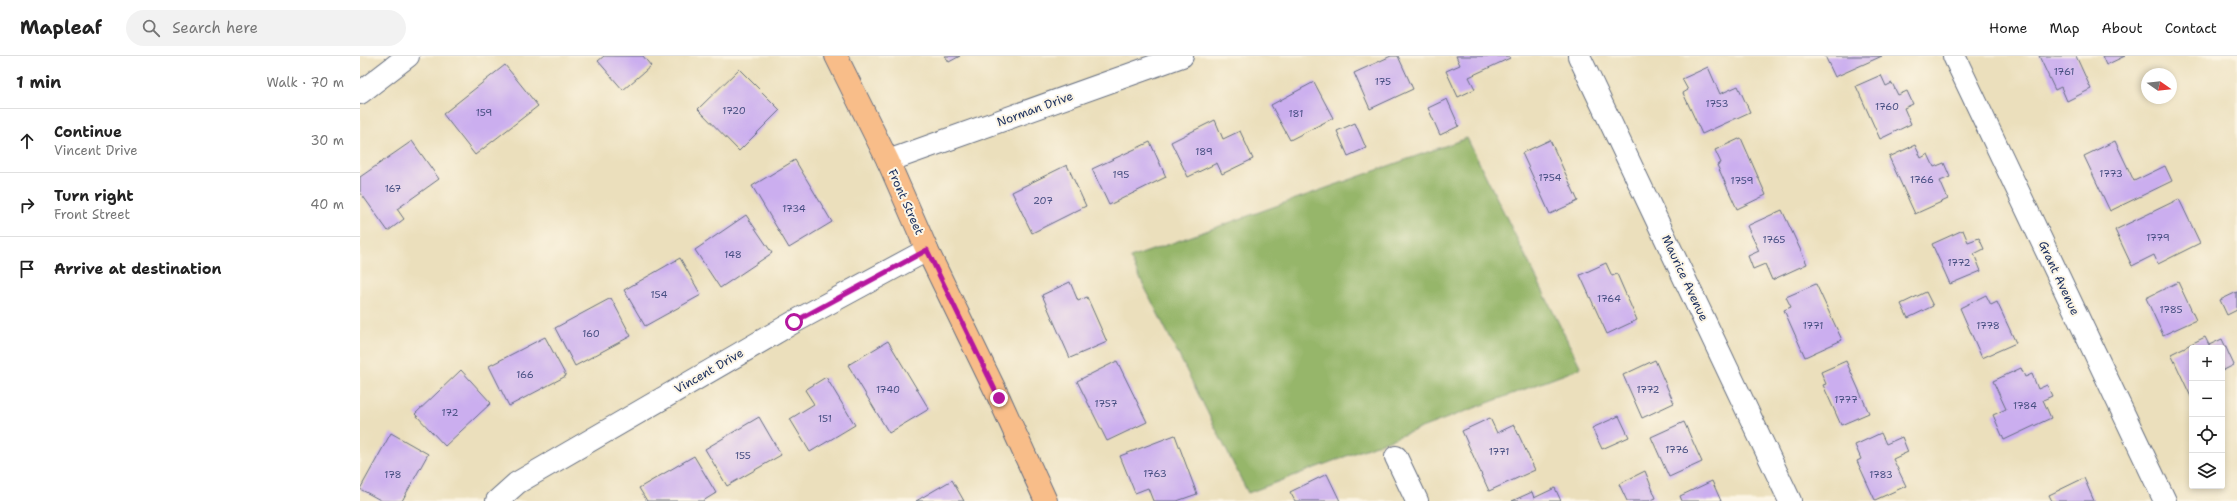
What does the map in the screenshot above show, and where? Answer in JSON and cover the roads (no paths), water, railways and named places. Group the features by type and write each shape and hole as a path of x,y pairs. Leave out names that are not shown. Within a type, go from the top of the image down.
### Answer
{"main road":[{"name":"Front Street","path":"836,56 888,161 927,250 999,398 1046,501"}],"street":[{"path":"360,94 408,56"},
{"name":"Norman Drive","path":"888,161 1182,56"},
{"name":"Maurice Avenue","path":"1579,56 1790,501"},
{"name":"Grant Avenue","path":"1954,56 2164,501"},
{"name":"Vincent Drive","path":"497,501 524,479 794,322 927,250"},
{"path":"1396,456 1417,501"}]}
